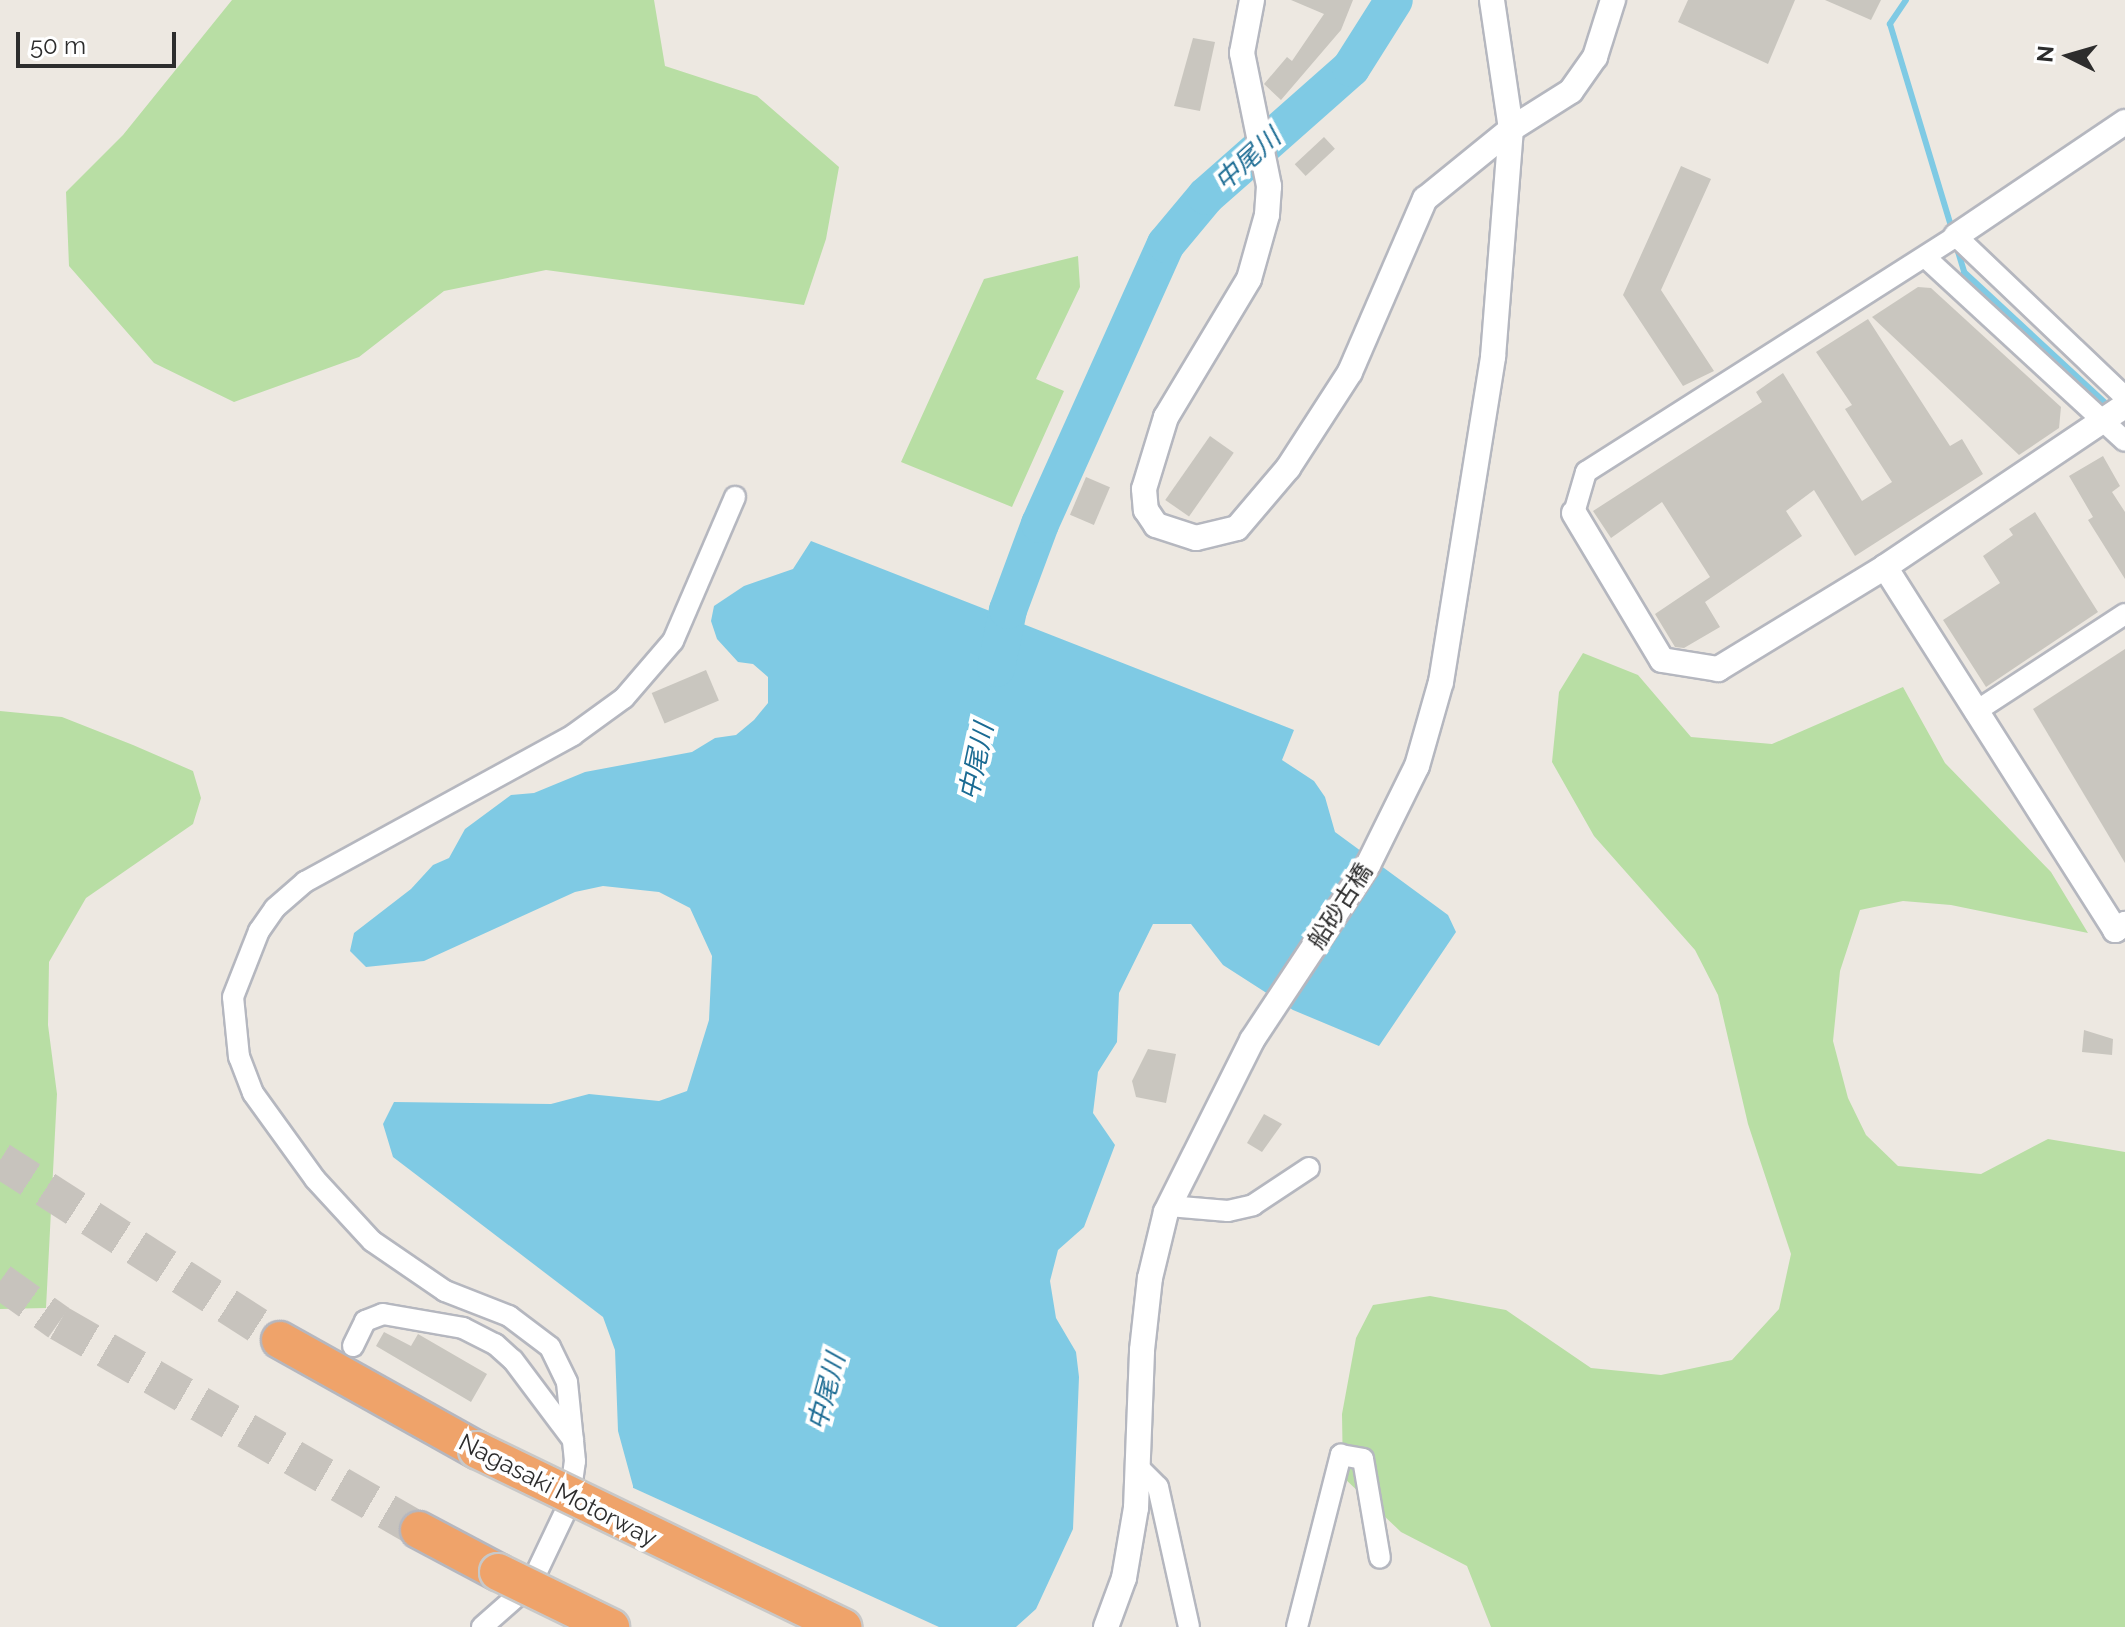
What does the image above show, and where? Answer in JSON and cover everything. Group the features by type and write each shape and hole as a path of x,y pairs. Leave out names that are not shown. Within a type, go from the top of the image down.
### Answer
{"highway":[{"name":"Nagasaki Motorway","path":"280,1340 477,1450 843,1627"},
{"path":"419,1530 611,1627"}],"street":[{"path":"1252,0 1242,53 1269,186 1267,215 1249,279 1166,417 1148,465 1146,510 1156,525 1196,538 1237,528 1288,468 1350,372 1425,199 1511,129 1571,91 1595,57 1613,0"},
{"name":"船砂古橋","path":"1106,1627 1124,1578 1138,1467 1150,1278 1169,1206 1252,1040 1368,865 1417,766 1441,682 1493,357 1511,129 1492,0"},
{"path":"2125,122 1926,258 1586,472 1574,513 1662,660 1718,669 1885,567 2125,406"},
{"path":"1956,236 2125,397"},
{"path":"1926,258 2125,441"},
{"path":"482,1627 531,1584 569,1504 573,1440 567,1382 550,1347 509,1316 445,1291 372,1241 274,1127 239,1057 233,997 259,931 275,908 305,882 573,735 624,698 673,641 735,497"},
{"path":"1885,567 2115,930 2125,924"},
{"path":"1975,712 2125,614"},
{"path":"1169,1206 1228,1211 1253,1205 1309,1168"},
{"path":"353,1346 365,1321 383,1314 463,1328 495,1344 513,1360 573,1440"},
{"path":"1297,1627 1341,1455 1363,1459 1380,1558"},
{"path":"1138,1467 1158,1487 1189,1627"}],"green space":[{"path":"232,0 654,0 665,66 757,96 839,167 826,239 804,305 546,270 444,291 359,357 234,402 154,363 69,266 66,192 123,135"},
{"path":"1078,256 1080,287 1036,379 1064,391 1012,507 901,462 984,279"},
{"path":"1583,653 1638,675 1691,737 1772,744 1903,687 1945,763 2051,872 2088,933 1951,905 1903,901 1860,910 1840,971 1833,1041 1848,1098 1866,1135 1898,1166 1981,1174 2048,1139 2125,1152 2125,1627 1491,1627 1467,1566 1401,1532 1343,1477 1342,1414 1356,1338 1373,1305 1430,1296 1506,1310 1591,1368 1661,1375 1732,1360 1779,1309 1791,1254 1748,1124 1718,995 1695,950 1594,836 1552,762 1559,692"},
{"path":"0,711 62,717 133,745 193,771 201,798 193,824 86,898 49,962 48,1025 57,1094 46,1308 0,1309"}],"water":[{"path":"811,541 1294,730 1282,760 1314,781 1325,797 1335,832 1448,915 1456,932 1379,1046 1293,1010 1223,965 1191,924 1153,924 1119,993 1117,1042 1098,1072 1093,1113 1115,1145 1084,1227 1058,1250 1050,1281 1056,1318 1076,1352 1079,1377 1073,1529 1036,1609 1016,1627 589,1627 633,1548 633,1486 618,1431 615,1350 603,1317 393,1157 383,1124 394,1102 551,1104 589,1094 659,1101 687,1091 709,1020 712,956 690,908 659,892 603,886 575,892 424,961 366,967 350,951 354,933 411,889 433,865 449,858 465,829 511,795 534,793 585,772 692,752 715,738 736,735 754,720 768,703 768,677 753,664 738,662 717,639 711,621 714,606 744,586 793,569"}],"pier":[{"path":"629,1486 939,1627 585,1627 629,1547"}],"building":[{"path":"1291,0 1353,0 1341,30 1281,100 1264,84 1287,57 1292,61 1324,14"},
{"path":"1688,0 1795,0 1768,64 1678,22"},
{"path":"1825,0 1881,0 1871,20"},
{"path":"1193,38 1215,42 1200,111 1174,106"},
{"path":"1324,137 1335,149 1306,176 1295,164"},
{"path":"1681,166 1711,179 1661,290 1714,371 1683,386 1623,295"},
{"path":"1918,287 1931,288 2061,407 2059,428 2019,455 1872,317"},
{"path":"1868,319 1950,446 1962,439 1983,474 1855,556 1814,490 1786,511 1802,536 1705,602 1720,627 1684,648 1675,647 1655,614 1710,577 1662,502 1611,538 1593,511 1762,402 1756,392 1783,373 1862,501 1892,482 1845,409 1852,405 1816,352"},
{"path":"1210,436 1234,453 1189,517 1165,500"},
{"path":"2103,456 2120,486 2112,492 2125,512 2125,579 2088,520 2093,517 2069,476"},
{"path":"1086,477 1110,487 1094,525 1070,515"},
{"path":"2035,512 2098,612 1986,687 1943,620 2000,583 1983,556 2013,535 2009,529"},
{"path":"2125,649 2125,863 2033,709"},
{"path":"706,670 719,700 665,723 652,693"},
{"path":"2084,1030 2113,1039 2112,1055 2082,1052"},
{"path":"1148,1049 1176,1054 1166,1103 1136,1097 1132,1081"},
{"path":"1264,1114 1282,1124 1262,1152 1247,1143"},
{"path":"384,1332 411,1346 418,1334 487,1374 471,1402 376,1346"}],"waterway":[{"name":"中尾川","path":"996,668 1008,610 1040,524 1166,244 1206,196 1351,68 1394,0"},
{"path":"1906,0 1890,24 1952,230"},
{"path":"1956,245 1964,272 2111,408"}],"tunnel":[{"path":"0,1160 280,1340"},
{"path":"0,1281 59,1323 419,1530"}]}
